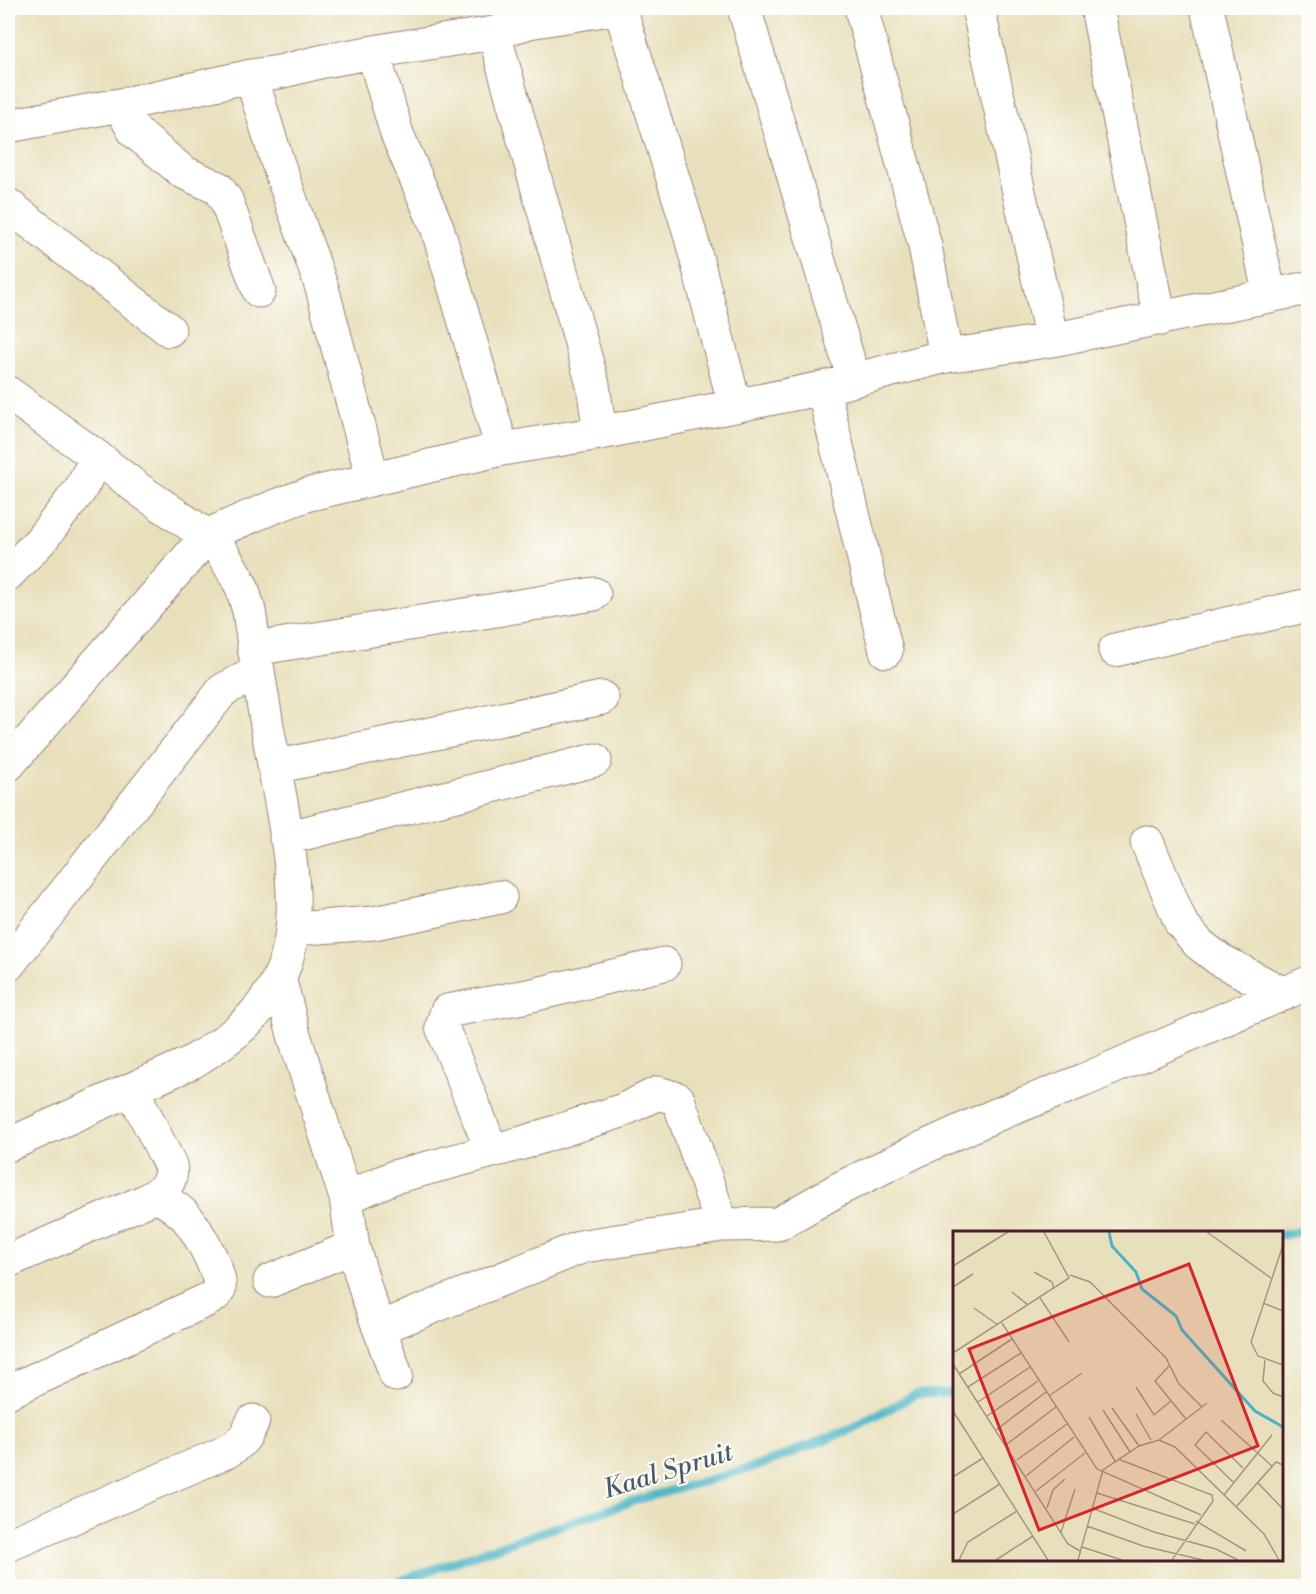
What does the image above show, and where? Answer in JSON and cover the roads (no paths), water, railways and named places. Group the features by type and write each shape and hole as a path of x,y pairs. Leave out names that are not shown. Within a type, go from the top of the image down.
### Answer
{"street":[{"path":"8,126 373,52 494,33 529,22 618,8 689,230 735,406"},
{"path":"744,8 838,384 886,651"},
{"path":"861,8 925,246 946,356"},
{"path":"978,8 1052,340"},
{"path":"1097,8 1160,319"},
{"path":"1207,8 1270,296"},
{"path":"494,33 593,385 600,433"},
{"path":"373,52 397,134 437,226 502,449"},
{"path":"251,76 277,161 322,288 373,478"},
{"path":"120,105 134,131 183,172 218,188 226,200 259,291"},
{"path":"8,204 169,330"},
{"path":"8,765 207,536 244,518 306,495 502,449 600,433 838,384 946,356 1052,340 1308,288"},
{"path":"8,393 141,491 207,536 223,554 242,587 249,611 286,838 294,904 289,950 279,977 259,1010 241,1028 220,1045 192,1062 8,1145"},
{"path":"8,574 40,541 80,490 97,457"},
{"path":"8,964 223,690 256,660 594,594"},
{"path":"1115,650 1308,605"},
{"path":"274,766 602,698"},
{"path":"286,838 596,760"},
{"path":"1147,842 1181,923 1199,944 1220,960 1296,988"},
{"path":"293,929 374,922 500,897"},
{"path":"492,1151 442,1027 447,1011 528,996 664,964"},
{"path":"279,977 294,1035 346,1198 353,1247 396,1375"},
{"path":"380,1328 584,1246 722,1225 778,1224 839,1189 916,1151 1296,988"},
{"path":"8,1261 156,1195 164,1188 171,1178 170,1165 132,1089"},
{"path":"346,1198 394,1177 522,1143 621,1112 658,1093 678,1099 722,1225"},
{"path":"8,1392 209,1299 217,1292 219,1288 217,1276 199,1234 184,1215 156,1195"},
{"path":"270,1281 353,1247"},
{"path":"8,1545 231,1449 244,1439 254,1420"}],"waterway":[{"name":"Kaal Spruit","path":"1283,1235 1308,1230"},
{"name":"Kaal Spruit","path":"389,1586 633,1501 758,1466 856,1427 916,1394 953,1393"}]}
